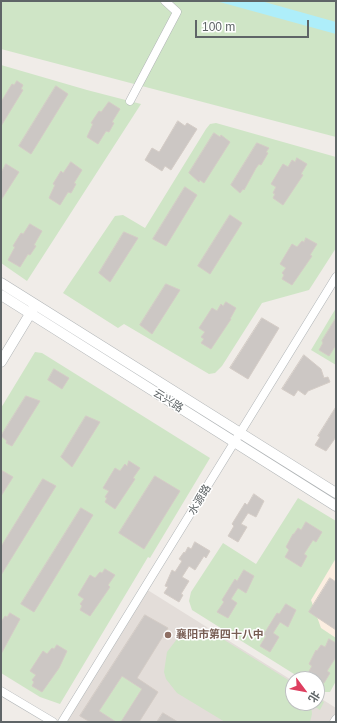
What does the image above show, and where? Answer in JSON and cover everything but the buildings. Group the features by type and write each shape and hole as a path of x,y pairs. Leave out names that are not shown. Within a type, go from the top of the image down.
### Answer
{"street":[{"path":"130,101 177,12 165,1"},
{"name":"水源路","path":"62,722 336,277"},
{"name":"云兴路","path":"1,283 33,309 235,442 336,506"},
{"name":"云兴路","path":"1,295 33,309 241,432 336,493"},
{"path":"1,362 33,309"},
{"path":"1,690 52,722"}],"shaded area":[{"path":"336,558 336,638 300,615"},
{"name":"襄阳市第四十八中","path":"146,589 285,676 285,711 325,711 325,701 336,708 336,719 334,722 62,722"}],"green space":[{"path":"1,1 336,1 336,137 1,49"},
{"path":"1,65 141,104 27,281 1,263"},
{"path":"216,123 336,157 336,248 309,290 262,303 222,366 215,373 209,374 124,324 118,328 63,293 115,216 123,215 145,228 206,129 210,124"},
{"path":"336,308 336,365 311,350"},
{"path":"35,352 42,353 210,458 150,558 148,557 60,704 40,697 1,673 1,408"},
{"path":"298,498 336,521 336,558 311,600 321,628 336,638 336,681 330,692 325,692 325,671 289,671 192,610 189,601 191,592 223,543 256,564"},
{"path":"202,629 210,631 285,678 285,711 312,711 310,722 225,722 177,693 166,679 164,672 167,652 183,633"},
{"path":"122,676 142,689 121,722 116,722 99,711"}],"water":[{"path":"216,1 261,1 336,22 336,34"}],"place":[{"name":"襄阳市第四十八中","path":"168,635"}]}
